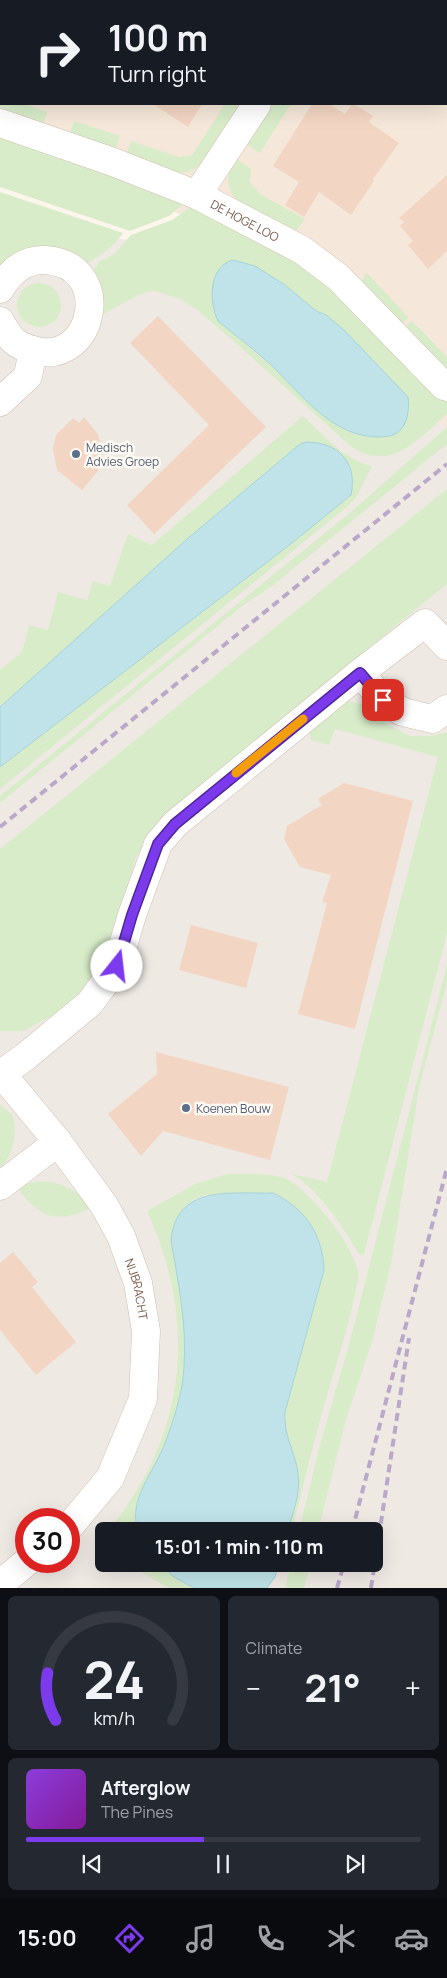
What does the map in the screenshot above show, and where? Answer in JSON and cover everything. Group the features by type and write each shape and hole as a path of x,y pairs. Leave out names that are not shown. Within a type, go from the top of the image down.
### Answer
{"street":[{"path":"197,195 256,105"},
{"name":"DE HOGE LOO","path":"0,123 113,162 197,195 302,250 331,271 447,387"},
{"path":"0,289 9,275 22,264 37,260 55,261 70,268 80,277 88,292 90,307 84,330 74,342 60,350 44,353 22,347 9,337 0,321"},
{"path":"0,402 28,376 33,350"},
{"path":"1,1073 25,1057 90,1003 117,966 132,915 158,844 175,824 360,673 426,623 447,646"},
{"path":"360,673 383,700 403,712 432,719 447,709"},
{"name":"NIJBRACHT","path":"1,1073 58,1142 104,1205 121,1236 138,1283 146,1331 143,1399 110,1478 80,1514"},
{"path":"0,1186 58,1142"},
{"path":"0,1584 15,1572"}],"shaded area":[{"path":"0,105 447,105 447,430 331,301 247,243 168,209 0,152"},
{"path":"0,227 160,243 331,301 447,430 447,1588 0,1588"}],"green space":[{"path":"0,105 28,105 47,112 42,127 0,113"},
{"path":"224,105 244,105 205,163 188,172 177,173 127,153 131,141 179,157 192,155"},
{"path":"268,105 290,105 260,153 244,143"},
{"path":"74,121 120,136 116,148 113,150 69,137"},
{"path":"0,135 186,202 169,216 130,231 0,187"},
{"path":"235,158 251,169 250,182 260,194 305,219 295,232 235,199 228,184 228,178"},
{"path":"0,192 123,233 119,239 98,257 81,267 18,252 0,265"},
{"path":"193,205 301,260 447,396 447,414 416,442 404,449 393,454 381,456 367,454 353,448 230,338 196,309 180,299 155,291 147,292 100,316 88,278 100,261 113,255 131,235 172,220","holes":["285,285 316,311 326,315 408,397 409,414 391,436 369,437 344,429 219,321"]},
{"path":"366,272 409,318 400,325 361,283"},
{"path":"43,283 55,289 60,296 60,314 55,321 48,326 35,327 27,324 20,317 17,301 20,293 27,286"},
{"path":"412,321 447,357 447,374 403,328"},
{"path":"303,416 343,453 372,466 357,496 348,506 0,789 0,670 22,652 29,625 48,630 58,592 87,600 93,581 110,586 128,534 152,545"},
{"path":"447,427 447,444 272,586 241,607 0,803 0,796 352,511"},
{"path":"447,489 447,584 164,815 136,857 112,946 103,966 87,986 52,1016 23,1031 0,1031 0,849"},
{"path":"348,701 366,705 387,724 410,736 431,736 447,732 447,933 364,1254 360,1255 338,1221 322,1201 292,1174 327,1182 438,757 335,729 329,745 311,740 309,730 337,705"},
{"path":"447,965 447,982 419,1088 391,1264 373,1338 346,1419 320,1522 301,1522 321,1441 349,1345"},
{"path":"0,1104 13,1116 15,1130 12,1149 2,1167 0,1165"},
{"path":"228,1174 271,1175 284,1178 306,1193 330,1220 356,1263 358,1274 357,1287 294,1522 291,1522 297,1495 298,1473 286,1429 285,1412 324,1270 324,1261 320,1243 312,1227 301,1213 280,1196 263,1193 201,1197 187,1205 174,1225 171,1241 181,1303 185,1350 180,1395 161,1453 144,1485 137,1508 136,1522 114,1522 134,1494 155,1456 169,1417 176,1377 178,1336 174,1295 163,1253 147,1211 195,1184"},
{"path":"44,1181 70,1189 91,1208 68,1216 58,1217 49,1215 33,1205 17,1187"},
{"path":"141,1572 168,1572 194,1588 168,1588"},
{"path":"289,1572 308,1572 304,1588 285,1588"}],"water":[{"path":"233,260 255,266 285,285 316,311 326,315 344,330 408,397 407,418 399,431 393,435 380,437 363,435 333,423 319,413 265,359 218,321 212,295 215,277 225,264"},
{"path":"306,442 328,446 343,456 351,473 351,495 292,543 0,767 0,707 186,540 300,444"},
{"path":"240,1193 273,1193 294,1206 303,1215 316,1234 323,1257 324,1270 285,1412 287,1436 299,1480 290,1522 136,1522 136,1508 139,1497 161,1454 178,1405 182,1386 185,1350 183,1319 171,1241 175,1223 183,1210 194,1201 208,1196"},
{"path":"168,1572 277,1572 267,1588 194,1588"}],"building":[{"path":"155,105 201,105 188,127"},
{"path":"311,105 331,105 345,114 351,105 356,105 373,116 369,122 399,143 373,179 374,181 351,215 319,192 304,217 285,205 299,182 273,166"},
{"path":"447,175 447,251 428,269 408,245 413,241 400,226 404,222 399,218"},
{"path":"158,316 266,427 154,534 127,505 209,425 130,343"},
{"path":"84,417 98,434 102,453 98,471 82,490 57,470 53,449 56,435 73,418 79,423"},
{"path":"344,783 413,801 355,1029 298,1014 327,903 322,902 331,875 300,867 284,839 287,826 322,805 318,799"},
{"path":"191,925 258,943 246,988 179,970"},
{"path":"156,1052 289,1087 270,1160 163,1131 141,1156 108,1114 157,1074"},
{"path":"13,1252 38,1282 32,1287 76,1342 36,1375 0,1330 0,1263"}],"railway":[{"path":"0,827 447,464"},
{"path":"354,1522 447,1168"},
{"path":"371,1588 409,1338"},
{"path":"337,1588 342,1572"}],"slow traffic":[{"path":"236,773 303,719"}],"place":[{"name":"Medisch Advies Groep","path":"76,454"},
{"name":"Koenen Bouw","path":"186,1108"}],"route":[{"path":"117,966 132,915 158,844 175,824 192,808 360,673 383,700"}]}
